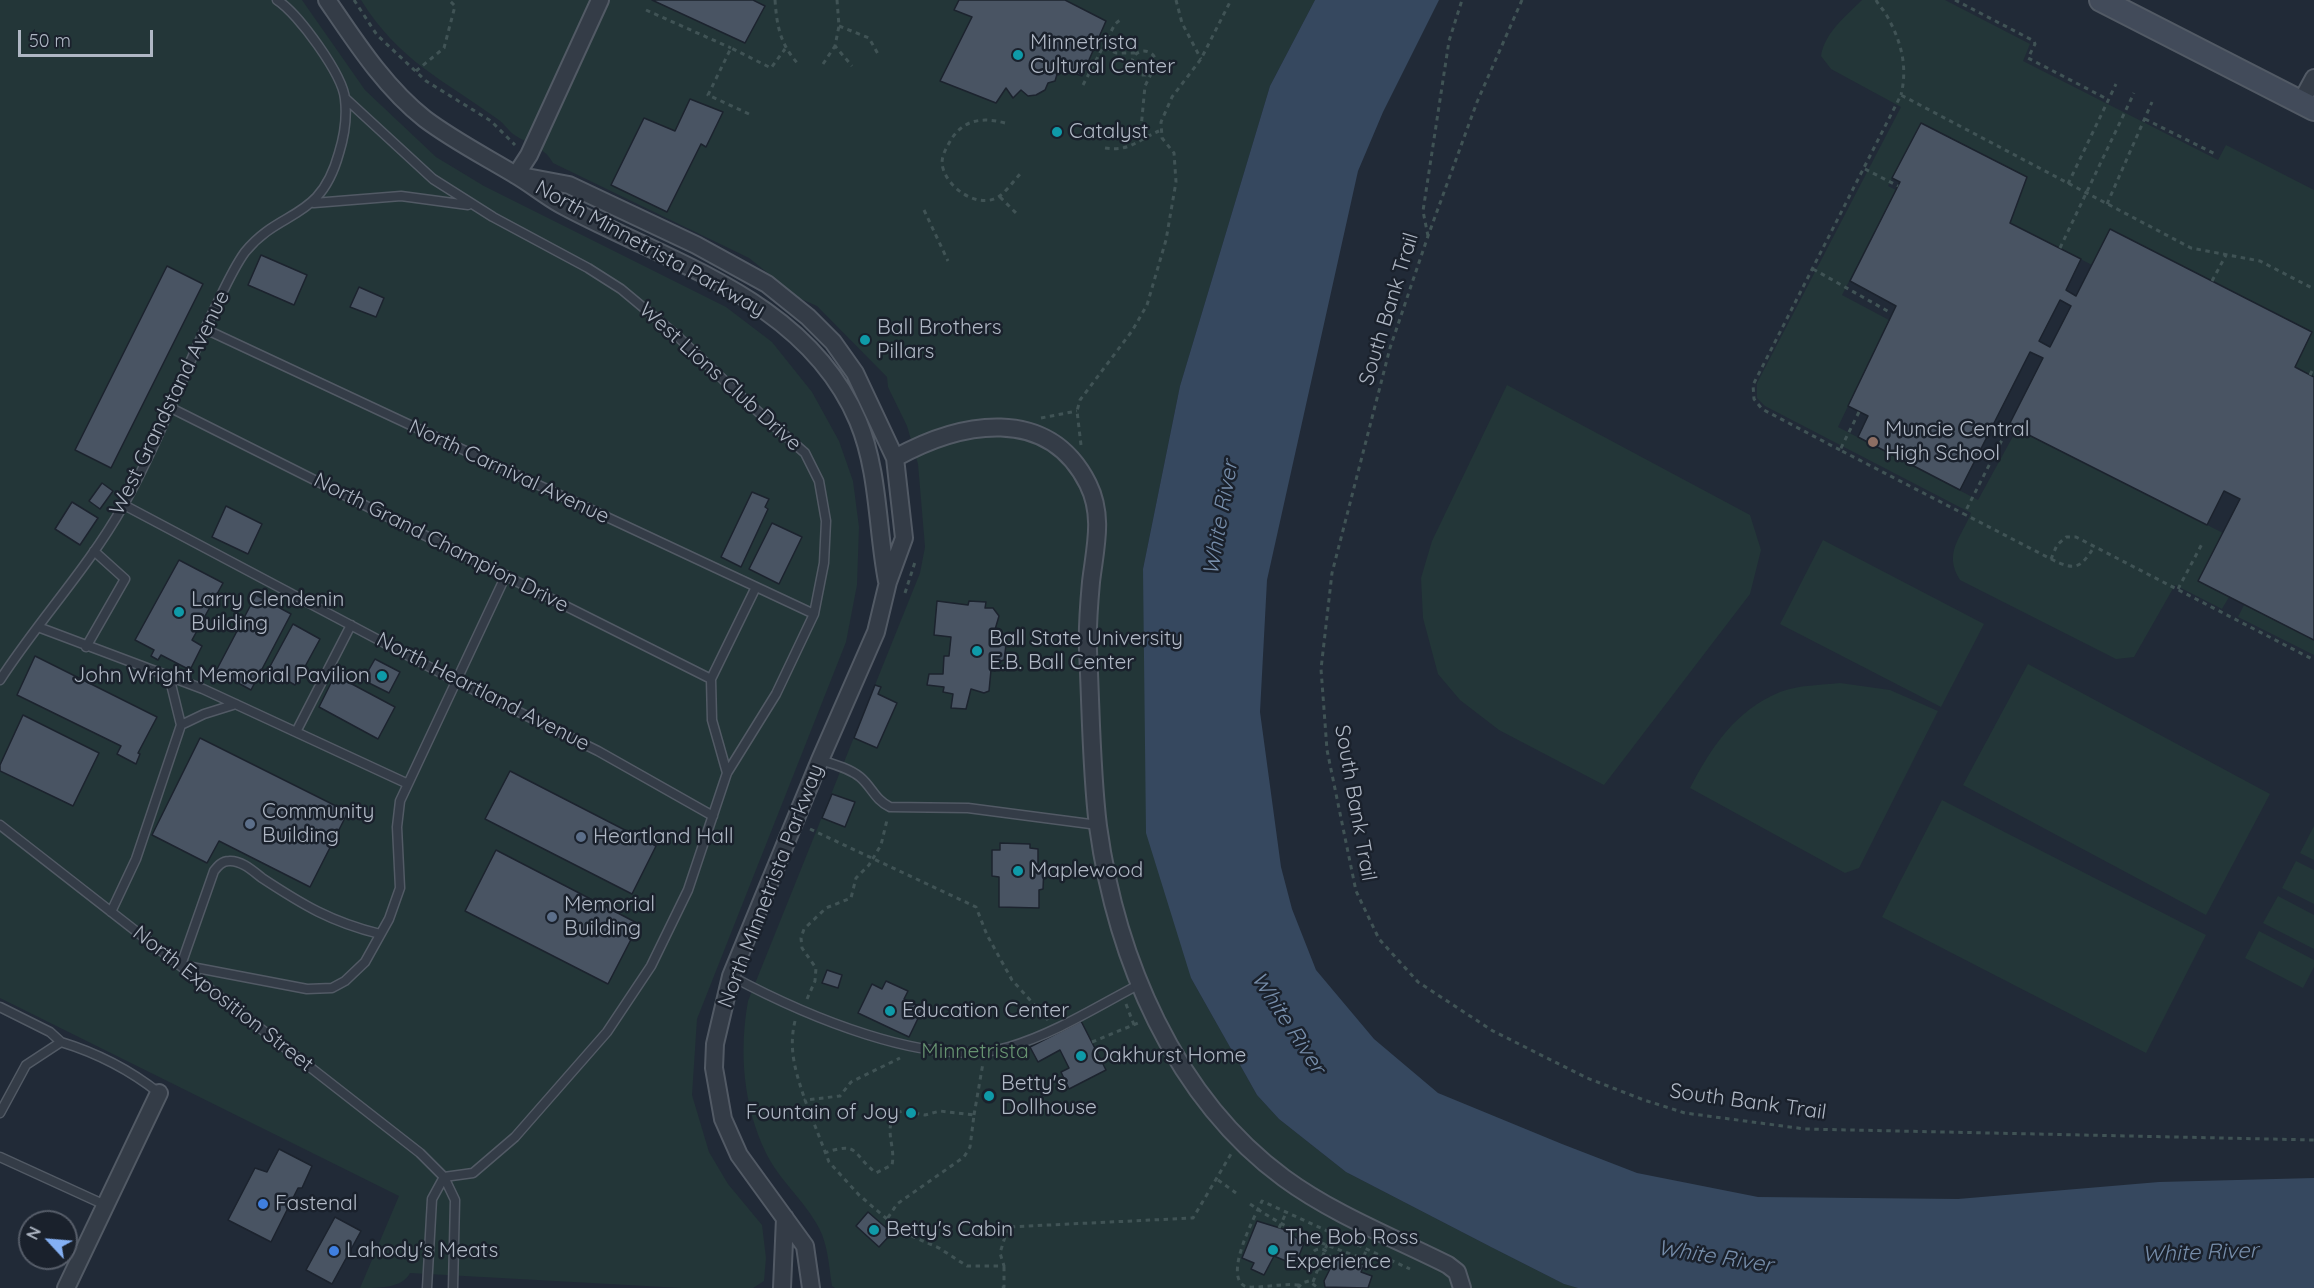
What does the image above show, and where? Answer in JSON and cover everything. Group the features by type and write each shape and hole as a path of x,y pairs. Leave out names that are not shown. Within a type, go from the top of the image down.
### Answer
{"main road":[{"path":"2101,0 2307,106"}],"street":[{"name":"North Minnetrista Parkway","path":"327,0 384,78 403,99 449,136 559,203 686,264 739,293 762,308 810,348 837,384 858,420 876,500 880,544 888,582"},
{"path":"516,175 529,155 600,0"},
{"path":"2307,106 2314,78"},
{"name":"North Minnetrista Parkway","path":"516,175 569,185 696,245 767,284 808,317 833,342 855,373 895,458 904,538 888,582 876,632 820,760 732,976 715,1044 716,1089 723,1119 739,1155 805,1246 811,1288"},
{"path":"895,458 944,435 966,430 1012,427 1038,435 1061,450 1078,468 1088,484 1098,520 1088,644 1098,825 1121,930 1140,984 1180,1063 1201,1096 1231,1132 1261,1160 1311,1195 1448,1265 1457,1272 1462,1288"},
{"path":"66,1288 159,1093"},
{"path":"782,1288 785,1218"}],"lane":[{"name":"West Lions Club Drive","path":"277,0 289,7 304,24 330,67 345,98 433,179 475,206 588,268 621,289 675,334 805,453 819,481 826,521 824,562 814,614 776,694 727,773 688,890 651,966 607,1032 515,1137 473,1173 444,1178"},
{"path":"314,203 322,194 339,155 345,98"},
{"path":"314,203 401,196 475,206"},
{"name":"West Grandstand Avenue","path":"0,680 94,551 124,505 205,329 246,251 267,233 314,203"},
{"name":"North Carnival Avenue","path":"205,329 814,614"},
{"name":"North Grand Champion Drive","path":"169,408 711,679"},
{"name":"North Heartland Avenue","path":"124,505 456,681 598,751 713,816"},
{"path":"86,646 125,579 94,551"},
{"path":"380,934 344,926 312,910 243,864 229,861 219,864 214,871 181,965 307,989 332,988 345,981 365,962 380,934 400,888 397,827 400,801 406,783 506,575"},
{"path":"727,773 712,720 711,679 756,587"},
{"path":"296,732 351,625"},
{"path":"38,627 236,704 406,783"},
{"path":"111,912 136,859 181,725 168,676"},
{"path":"181,725 204,714 236,704"},
{"path":"820,760 854,773 870,788 879,802 890,807 968,808 1098,825"},
{"name":"North Exposition Street","path":"0,825 420,1153 444,1178"},
{"path":"732,976 850,1030 920,1047 983,1053 1010,1047 1052,1029 1140,984"},
{"path":"0,1007 50,1032 61,1042 83,1049 135,1074 159,1093"},
{"path":"0,1113 26,1065 61,1042"},
{"path":"0,1157 105,1205"},
{"path":"427,1288 432,1199 444,1178"},
{"path":"444,1178 455,1200 453,1288"}],"path":[{"path":"354,0 377,35 426,81 491,121 515,145 520,135"},
{"path":"415,72 444,48 455,6 449,0"},
{"path":"775,0 777,21 785,49 799,65"},
{"path":"823,64 835,46 839,26 837,0"},
{"path":"1176,0 1182,22 1201,59"},
{"path":"1082,453 1077,411 1080,400 1132,331 1147,305 1166,240 1176,183 1174,153 1160,132 1161,122 1172,98 1201,59 1231,0"},
{"path":"1428,236 1424,225 1424,200 1449,41 1462,0"},
{"name":"South Bank Trail","path":"1522,0 1477,102 1390,348 1332,573 1322,669 1327,750 1356,891 1380,939 1418,982 1493,1031 1587,1078 1685,1113 1805,1129 2314,1140"},
{"path":"1876,0 1886,13 1902,50 1904,68 1901,95 1753,385 1754,399 1762,410 2067,567 2076,567 2085,561 2094,546"},
{"path":"1955,0 2034,41 2035,44 2028,58 2107,99"},
{"path":"646,10 771,68 785,49"},
{"path":"1083,85 1115,24 1120,20"},
{"path":"839,26 869,38 878,54"},
{"path":"835,46 852,66"},
{"path":"1103,47 1116,53 1148,51 1154,56 1156,63 1145,86 1140,139"},
{"path":"731,48 708,95 749,114"},
{"path":"1137,53 1132,60 1136,71 1143,75 1151,73"},
{"path":"2068,184 2116,84"},
{"path":"2060,248 2134,93"},
{"path":"1901,95 2191,248 2260,261 2314,289"},
{"path":"2106,204 2152,102"},
{"path":"1005,123 990,119 969,121 954,133 945,150 942,163 949,178 962,193 980,201 999,197 1020,174"},
{"path":"2145,119 2217,155"},
{"path":"1105,148 1127,149 1140,139 1160,132"},
{"path":"1865,169 1898,186"},
{"path":"999,197 1017,214"},
{"path":"924,210 948,261"},
{"path":"2212,281 2226,255"},
{"path":"1813,269 1891,313"},
{"path":"2310,375 2314,367"},
{"path":"1038,419 1077,411"},
{"path":"1840,450 1859,412"},
{"path":"1964,514 2002,438 2013,426"},
{"path":"2051,559 2057,545 2066,537 2076,537 2314,660"},
{"path":"2178,589 2203,542"},
{"path":"901,604 917,559 917,548"},
{"path":"890,807 881,845 856,878 851,898 826,908 804,929 801,938 802,948 816,968 815,981 795,1021 791,1046 793,1066 824,1153 829,1162 859,1195 900,1231 939,1248 967,1266 1004,1266"},
{"path":"806,839 810,829 976,907 987,935 1009,970 1012,980 1052,1029"},
{"path":"1118,995 1127,1005 1134,1025"},
{"path":"805,1100 840,1096 851,1082 920,1047"},
{"path":"887,1219 897,1204 964,1157 970,1147 983,1073 983,1053"},
{"path":"824,1153 843,1146 852,1148 876,1173 892,1165 894,1156 888,1129 896,1113 903,1111 925,1115 940,1111 974,1115"},
{"path":"1002,1288 1004,1287 1004,1266 1000,1253 1008,1227 1194,1218 1218,1180 1233,1150"},
{"path":"1218,1180 1236,1193"},
{"path":"1318,1288 1313,1282 1306,1281 1298,1287 1287,1284 1254,1288 1244,1286 1239,1281 1237,1260 1258,1209 1264,1201 1410,1269"},
{"path":"1250,1204 1280,1226 1325,1248 1362,1258"},
{"path":"1280,1226 1287,1211"},
{"path":"1313,1282 1332,1233"},
{"path":"1300,1242 1303,1236"},
{"path":"1325,1248 1330,1256 1329,1262 1325,1267 1317,1268 1311,1263 1310,1257 1316,1250 1325,1248"},
{"path":"1360,1264 1367,1249"}],"green space":[{"path":"0,0 302,0 365,90 436,157 484,186 726,307 772,342 812,392 839,441 853,481 859,527 857,585 846,642 697,1019 692,1095 709,1152 728,1184 762,1225 766,1258 764,1281 753,1288 682,1288 410,1273 402,1282 396,1284 360,1288 399,1196 0,998"},
{"name":"Minnetrista","path":"361,0 1315,0 1270,86 1180,386 1143,569 1191,978 1257,1095 1279,1119 1346,1172 1564,1284 1578,1288 835,1288 832,1286 826,1249 819,1228 771,1163 758,1135 745,1078 745,1020 748,1001 920,573 925,547 918,464 907,426 888,387 887,377 817,306 799,298 749,258 553,163 540,149 513,134 498,120 406,54 375,21"},
{"path":"1862,0 1945,0 2030,44 2023,61 2218,160 2226,145 2314,190 2314,377 2295,367 2312,332 2110,229 2092,265 2010,223 2027,177 1922,123 1888,186 1896,190 1842,295 1889,320 1838,427 1978,500 2017,429 2223,533 2199,580 2229,597 2222,609 2175,585 2134,657 2116,659 1960,580 1955,570 1953,554 1971,513 1765,406 1757,398 1757,383 1901,107 1831,69 1821,56 1823,47 1832,32"},
{"path":"1507,385 1750,515 1761,550 1750,594 1604,785 1499,730 1460,700 1438,674 1423,618 1421,578 1432,541"},
{"path":"1823,540 1984,624 1941,707 1780,624"},
{"path":"2244,605 2314,640 2314,655 2238,617"},
{"path":"2028,664 2270,794 2206,915 1963,785"},
{"path":"1840,683 1890,690 1938,711 1859,868 1845,873 1690,788 1716,744 1726,731 1750,709 1780,692"},
{"path":"1942,800 2206,935 2146,1053 1882,917"},
{"path":"2314,826 2314,860 2300,853"},
{"path":"2296,861 2314,870 2314,904 2282,888"},
{"path":"2278,896 2314,915 2314,949 2263,923"},
{"path":"2259,931 2314,960 2314,967 2303,988 2245,958"}],"water":[{"name":"White River","path":"1315,0 1439,0 1383,112 1358,171 1267,580 1260,712 1281,867 1292,909 1316,970 1374,1039 1438,1093 1637,1173 1758,1197 1958,1199 2159,1182 2314,1178 2314,1288 1578,1288 1564,1284 1346,1172 1279,1119 1257,1095 1191,978 1146,833 1143,569 1180,386 1270,86"}],"building":[{"path":"652,0 753,0 765,6 745,43"},
{"name":"Minnetrista Cultural Center","path":"959,0 1065,0 1106,21 1082,76 1068,71 1058,71 1055,81 1048,83 1045,90 1036,95 1028,96 1021,90 1013,98 1006,88 996,103 940,81 972,17 954,10"},
{"path":"690,99 723,112 706,147 701,144 667,212 611,185 644,118 675,131"},
{"path":"1921,123 2027,177 2010,223 2081,259 2066,290 2076,296 2110,229 2312,332 2295,367 2314,377 2314,640 2198,581 2240,499 2224,491 2207,525 2009,425 2043,358 2030,352 1960,490 1858,437 1868,416 1848,406 1896,306 1850,281 1900,182 1892,178","holes":["2060,300 2071,306 2050,347 2039,341"]},
{"path":"261,255 307,275 294,305 248,285"},
{"path":"167,266 203,284 111,468 75,450"},
{"path":"359,287 384,298 376,317 350,307"},
{"path":"102,483 113,491 100,509 89,501"},
{"path":"752,492 769,499 765,507 768,509 741,567 721,557"},
{"path":"72,502 98,518 80,545 55,529"},
{"path":"226,506 262,524 248,554 212,537"},
{"path":"772,523 802,537 779,584 749,569"},
{"name":"Larry Clendenin Building","path":"179,560 223,583 192,640 202,646 190,670 161,655 158,660 151,656 154,650 135,640"},
{"path":"256,595 291,614 251,690 216,671"},
{"name":"Ball State University E.B. Ball Center","path":"937,601 968,605 969,601 986,602 985,608 993,608 999,616 994,633 999,633 1000,645 1006,645 1004,660 997,662 995,671 991,670 989,691 984,693 971,689 966,709 951,708 953,694 943,692 944,687 927,685 929,674 943,674 944,656 949,656 951,637 934,635"},
{"path":"293,624 320,639 295,685 268,670"},
{"path":"35,656 157,717 138,753 140,754 136,764 117,754 121,746 17,695"},
{"name":"John Wright Memorial Pavilion","path":"375,659 400,672 389,693 363,680"},
{"path":"335,675 395,707 378,739 319,707"},
{"path":"875,685 881,687 878,694 897,703 877,748 854,738"},
{"path":"23,715 99,753 73,806 0,771 0,765"},
{"name":"Community Building","path":"200,738 348,812 310,887 219,841 207,863 152,835"},
{"name":"Heartland Hall","path":"510,771 656,846 632,894 485,819"},
{"path":"832,794 855,802 845,827 822,818"},
{"name":"Maplewood","path":"1000,843 1030,844 1030,848 1038,849 1038,866 1044,867 1043,889 1039,890 1039,908 999,907 999,877 992,876 992,850 1000,850"},
{"name":"Memorial Building","path":"496,850 639,924 608,984 465,911"},
{"path":"827,970 842,975 838,988 822,983"},
{"name":"Education Center","path":"886,981 908,991 904,999 923,1008 909,1037 858,1013 872,984 882,989"},
{"name":"Oakhurst Home","path":"1081,1021 1106,1070 1069,1089 1061,1072 1069,1068 1060,1050 1038,1062 1030,1047"},
{"name":"Betty's Dollhouse","path":"986,1089 992,1089 996,1096 992,1103 986,1103 982,1099 982,1093"},
{"name":"Fastenal","path":"279,1149 312,1166 302,1188 298,1188 271,1242 228,1220 255,1168 267,1172"},
{"name":"Betty's Cabin","path":"868,1212 892,1233 879,1247 856,1226"},
{"name":"Lahody's Meats","path":"335,1217 361,1231 332,1284 306,1270"},
{"name":"The Bob Ross Experience","path":"1257,1221 1283,1229 1304,1243 1297,1261 1289,1258 1288,1262 1274,1256 1264,1275 1251,1269 1254,1263 1242,1258"},
{"path":"1337,1255 1364,1265 1361,1272 1372,1276 1368,1288 1325,1287 1324,1281"}],"place":[{"name":"Minnetrista Cultural Center","path":"1018,55"},
{"name":"Catalyst","path":"1057,132"},
{"name":"Ball Brothers Pillars","path":"865,340"},
{"name":"Muncie Central High School","path":"1873,442"},
{"name":"Larry Clendenin Building","path":"179,612"},
{"name":"Ball State University E.B. Ball Center","path":"977,651"},
{"name":"John Wright Memorial Pavilion","path":"382,676"},
{"name":"Community Building","path":"250,824"},
{"name":"Heartland Hall","path":"581,837"},
{"name":"Maplewood","path":"1018,871"},
{"name":"Memorial Building","path":"552,917"},
{"name":"Education Center","path":"890,1011"},
{"name":"Oakhurst Home","path":"1081,1056"},
{"name":"Betty's Dollhouse","path":"989,1096"},
{"name":"Fountain of Joy","path":"911,1113"},
{"name":"Fastenal","path":"263,1204"},
{"name":"Betty's Cabin","path":"874,1230"},
{"name":"The Bob Ross Experience","path":"1273,1250"},
{"name":"Lahody's Meats","path":"334,1251"}]}
